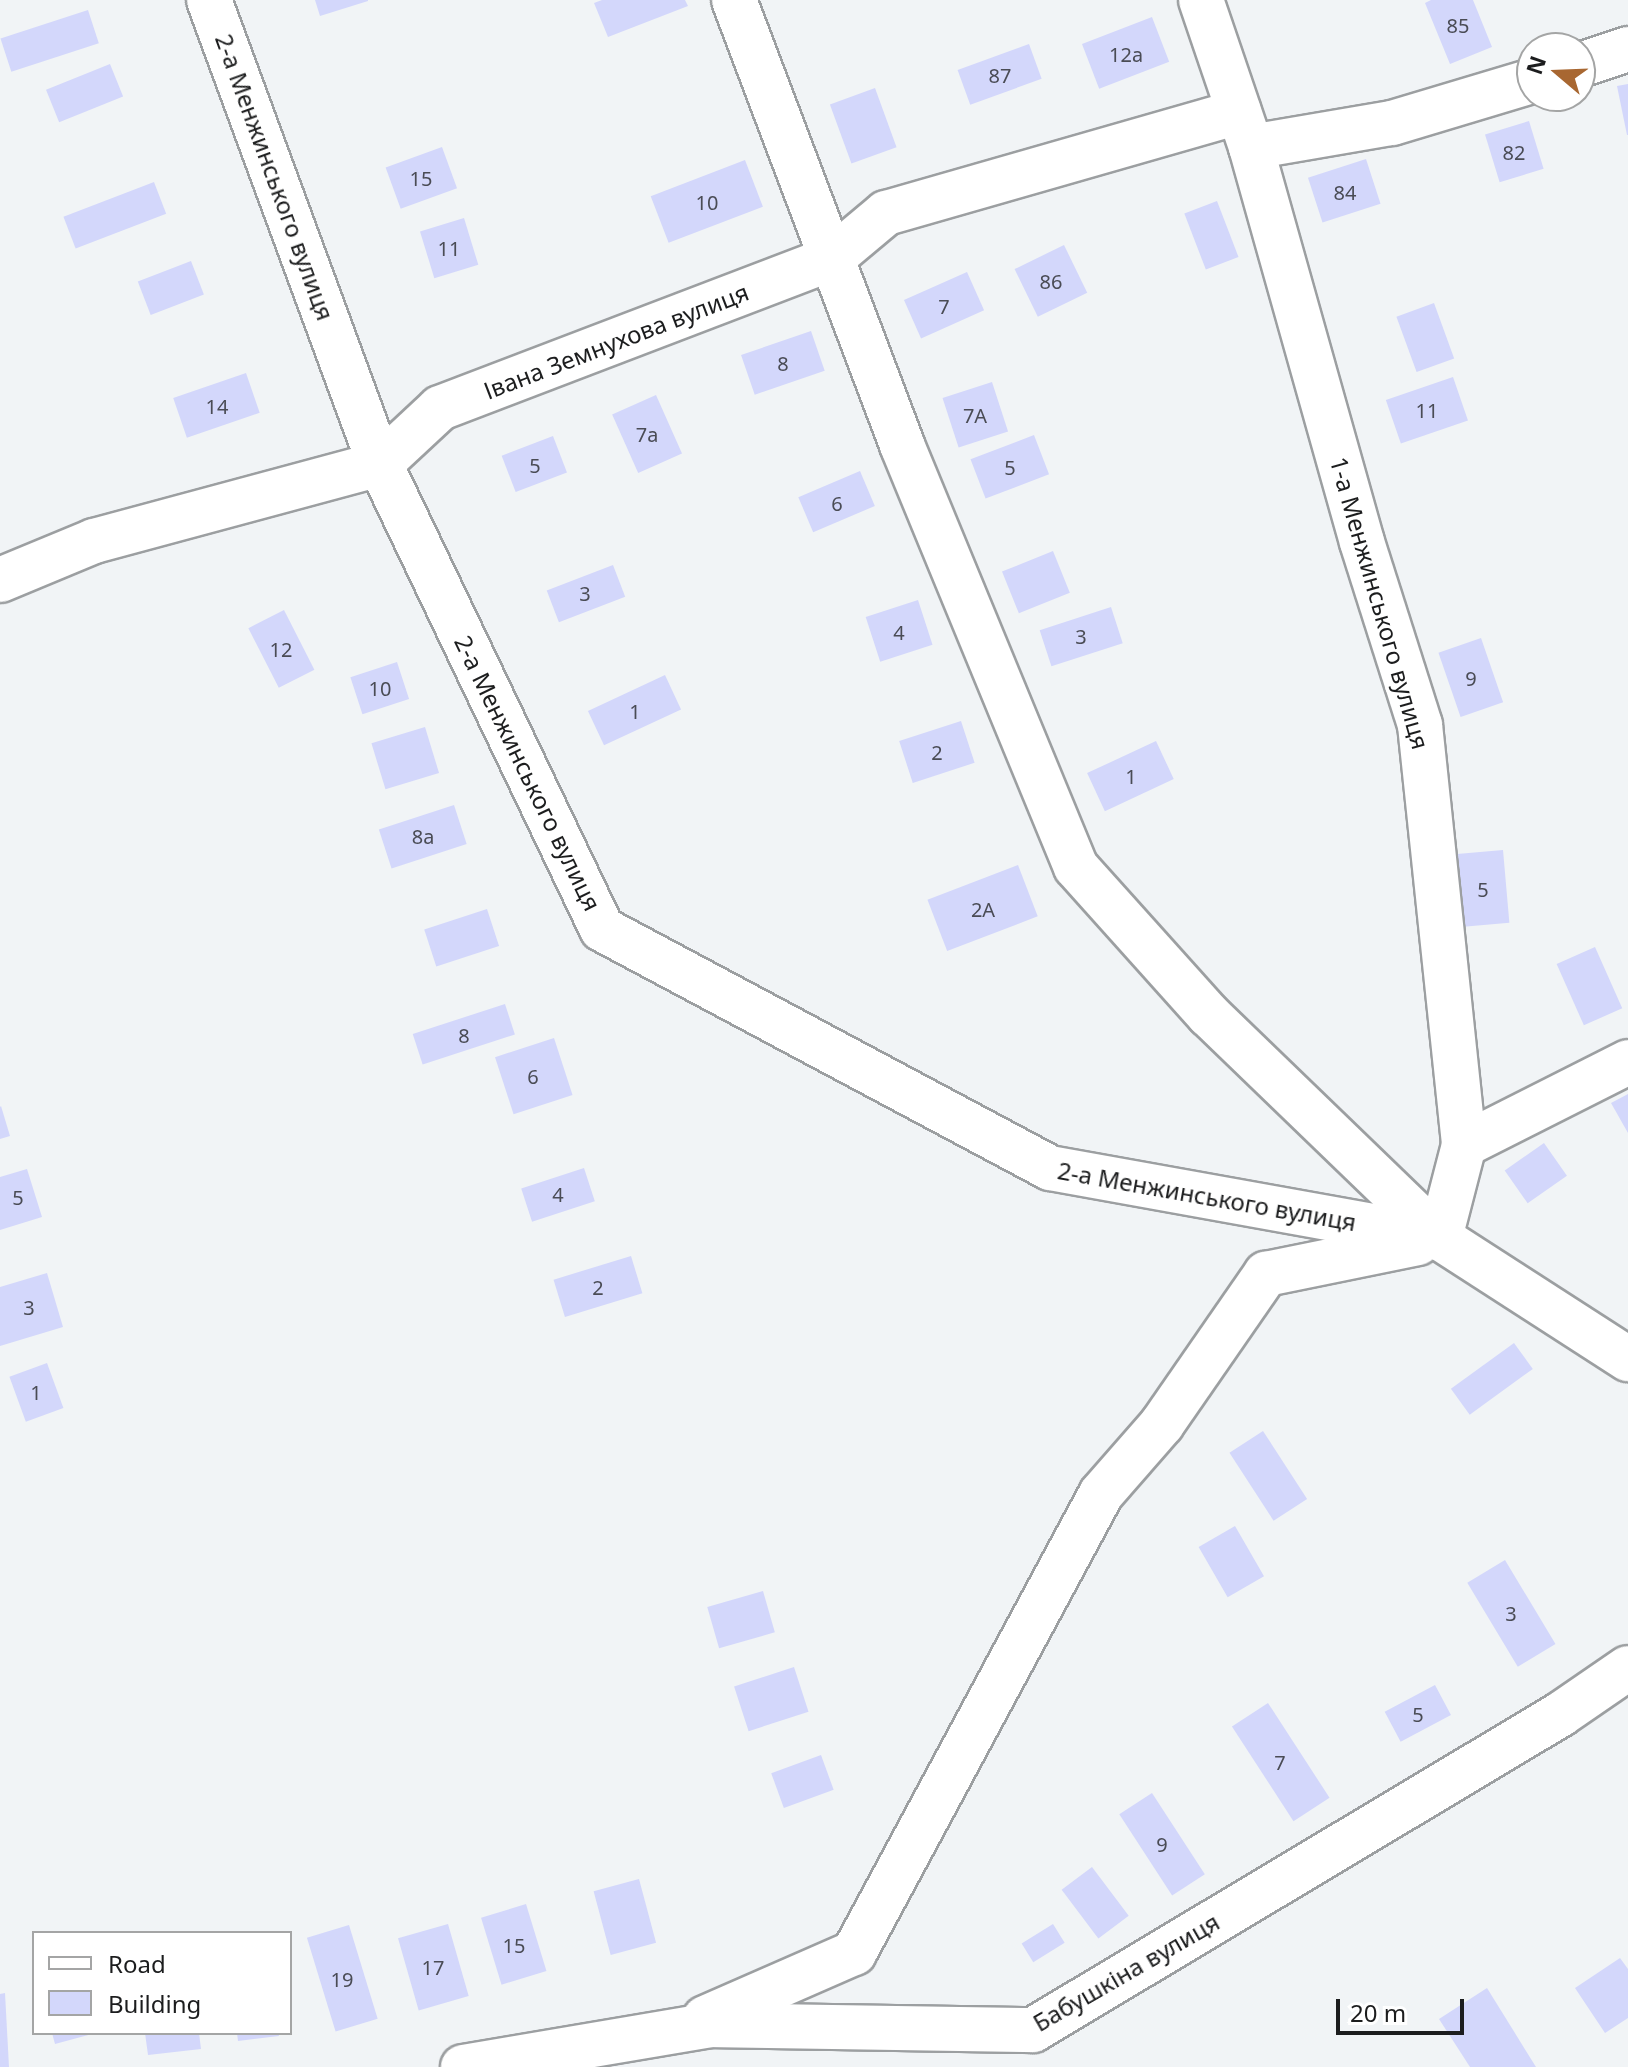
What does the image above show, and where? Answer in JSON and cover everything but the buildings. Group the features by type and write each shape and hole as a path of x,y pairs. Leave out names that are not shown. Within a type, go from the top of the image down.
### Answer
{"street":[{"name":"2-а Менжинського вулиця","path":"209,0 380,464 602,929 1050,1168 1440,1238"},
{"path":"734,0 902,445 1076,867 1209,1015 1440,1238 1628,1359"},
{"name":"1-а Менжинського вулиця","path":"1201,0 1245,130 1362,542 1420,725 1464,1145 1440,1238"},
{"path":"1596,60 1628,49"},
{"name":"Івана Земнухова вулиця","path":"0,580 94,541 380,464 440,408 831,259 886,213 1245,130 1392,123 1516,86"},
{"path":"1464,1145 1628,1062"},
{"path":"682,2028 854,1953 1101,1494 1162,1424 1266,1274 1440,1238"},
{"name":"Бабушкіна вулиця","path":"463,2067 711,2025 1033,2030 1561,1714 1628,1668"}]}
